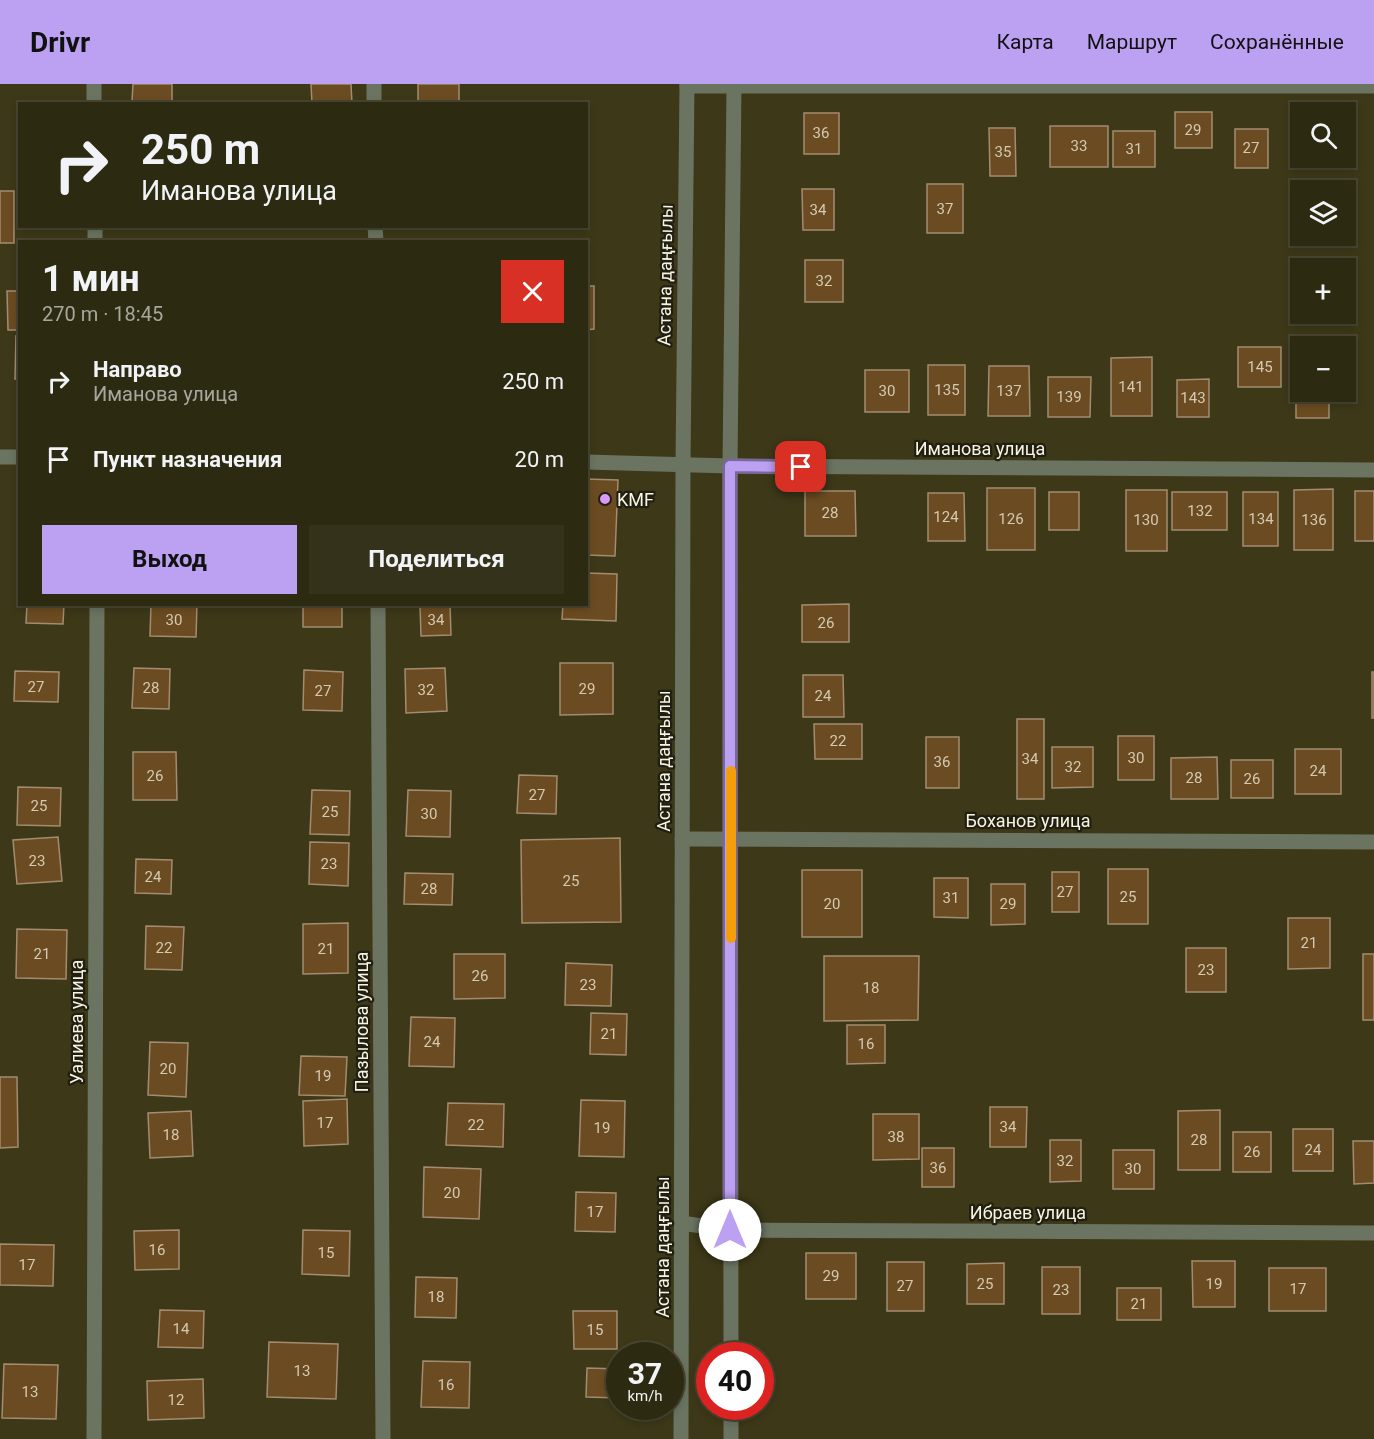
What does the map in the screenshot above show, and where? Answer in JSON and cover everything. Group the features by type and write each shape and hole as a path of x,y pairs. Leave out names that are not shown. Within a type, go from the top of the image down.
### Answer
{"street":[{"path":"93,84 94,102"},
{"path":"374,84 374,102"},
{"path":"687,85 1374,86"},
{"name":"Астана даңғылы","path":"681,1439 683,463 687,85"},
{"path":"731,1342 730,466 734,85"},
{"path":"0,457 18,457"},
{"name":"Иманова улица","path":"588,462 730,466 1374,470"},
{"name":"Уалиева улица","path":"94,1439 97,606"},
{"name":"Пазылова улица","path":"378,606 383,1439"},
{"name":"Боханов улица","path":"682,839 731,837 1374,842"},
{"name":"Ибраев улица","path":"681,1223 730,1230 1374,1233"},
{"path":"731,1420 731,1439"}],"building":[{"path":"133,84 172,84 172,102 132,101"},
{"path":"311,84 351,84 352,102 312,102"},
{"path":"418,84 459,84 459,102 418,102"},
{"path":"1175,112 1212,112 1212,148 1175,148"},
{"path":"804,113 839,113 839,154 804,154"},
{"path":"1050,126 1108,126 1108,167 1050,167"},
{"path":"989,128 1015,128 1016,176 990,176"},
{"path":"1235,129 1268,129 1268,168 1235,168"},
{"path":"1113,131 1155,131 1155,167 1113,167"},
{"path":"927,184 963,184 963,233 927,233"},
{"path":"802,189 834,189 834,230 803,230"},
{"path":"0,191 14,191 14,243 0,243"},
{"path":"805,260 843,260 843,302 805,302"},
{"path":"588,286 594,286 594,329 588,330"},
{"path":"7,291 18,291 18,330 8,330"},
{"path":"16,336 18,336 18,379 15,379"},
{"path":"1238,347 1281,347 1281,387 1238,387"},
{"path":"1152,357 1152,416 1111,416 1111,358"},
{"path":"928,365 965,365 965,415 928,415"},
{"path":"989,366 1029,366 1030,416 988,416"},
{"path":"865,370 909,370 909,412 865,412"},
{"path":"1048,377 1091,377 1090,417 1048,417"},
{"path":"1209,379 1209,417 1177,417 1177,380"},
{"path":"1296,402 1329,402 1329,418 1296,418"},
{"path":"588,479 618,480 615,556 588,555"},
{"path":"987,488 1035,488 1035,550 987,550"},
{"path":"1333,489 1333,550 1294,550 1294,490"},
{"path":"1126,490 1167,490 1167,551 1126,551"},
{"path":"805,491 855,491 856,536 805,536"},
{"path":"1355,491 1374,491 1374,541 1355,541"},
{"path":"1049,492 1079,492 1079,530 1049,530"},
{"path":"1172,492 1227,492 1227,530 1172,530"},
{"path":"1243,492 1278,492 1278,546 1243,546"},
{"path":"928,493 964,493 965,541 928,541"},
{"path":"588,573 617,574 616,621 562,619 563,606 588,606"},
{"path":"849,604 849,642 802,642 802,605"},
{"path":"27,606 64,606 63,624 26,623"},
{"path":"151,606 197,606 196,637 150,636"},
{"path":"303,606 342,606 342,627 303,627"},
{"path":"420,606 450,606 451,635 421,636"},
{"path":"560,663 613,663 613,714 560,715"},
{"path":"134,668 170,669 169,709 132,708"},
{"path":"445,668 447,711 406,713 405,669"},
{"path":"304,670 343,672 342,711 303,710"},
{"path":"15,671 59,672 58,702 14,701"},
{"path":"1372,672 1374,672 1374,718 1372,718"},
{"path":"803,675 843,675 844,717 803,717"},
{"path":"1017,719 1044,719 1044,799 1017,799"},
{"path":"814,724 862,724 862,759 815,759"},
{"path":"1118,736 1154,736 1154,780 1118,780"},
{"path":"926,737 959,737 959,788 926,788"},
{"path":"1052,747 1093,747 1093,787 1052,788"},
{"path":"1295,749 1341,749 1341,794 1295,794"},
{"path":"133,752 176,752 177,800 133,800"},
{"path":"1217,757 1218,799 1171,799 1171,758"},
{"path":"1231,760 1273,760 1273,798 1231,798"},
{"path":"519,775 557,776 556,814 517,813"},
{"path":"18,787 61,788 60,826 17,825"},
{"path":"312,790 350,791 349,835 310,834"},
{"path":"408,790 451,791 450,837 406,836"},
{"path":"58,837 62,881 17,884 13,840"},
{"path":"620,838 621,922 522,923 521,840"},
{"path":"310,842 349,843 348,886 309,884"},
{"path":"136,859 172,860 171,894 135,893"},
{"path":"1108,869 1148,869 1148,924 1108,924"},
{"path":"802,870 862,870 862,937 802,937"},
{"path":"1052,872 1079,872 1079,912 1052,912"},
{"path":"405,873 453,874 452,905 404,904"},
{"path":"934,878 968,878 968,918 934,917"},
{"path":"991,884 1025,884 1025,924 991,925"},
{"path":"1288,918 1330,918 1330,968 1288,969"},
{"path":"348,923 348,973 303,974 303,924"},
{"path":"146,926 184,927 182,970 145,969"},
{"path":"17,929 67,930 66,979 16,978"},
{"path":"1186,948 1226,948 1226,992 1186,992"},
{"path":"454,954 505,954 505,998 454,999"},
{"path":"1363,954 1374,954 1374,1020 1363,1020"},
{"path":"824,956 919,956 918,1020 824,1021"},
{"path":"566,963 612,965 611,1006 565,1005"},
{"path":"591,1013 627,1014 626,1055 590,1054"},
{"path":"411,1017 455,1018 454,1067 409,1066"},
{"path":"847,1025 885,1025 885,1063 847,1064"},
{"path":"150,1042 188,1043 186,1097 148,1095"},
{"path":"301,1056 347,1057 345,1096 299,1095"},
{"path":"0,1077 17,1077 18,1147 0,1148"},
{"path":"347,1099 348,1144 304,1146 303,1101"},
{"path":"581,1100 625,1101 624,1157 579,1156"},
{"path":"448,1103 504,1104 503,1147 446,1145"},
{"path":"990,1107 1027,1107 1026,1147 990,1147"},
{"path":"1220,1110 1220,1170 1178,1170 1178,1111"},
{"path":"191,1111 193,1156 150,1158 148,1113"},
{"path":"873,1114 919,1114 919,1159 873,1160"},
{"path":"1293,1129 1333,1129 1333,1171 1293,1171"},
{"path":"1233,1132 1271,1132 1271,1172 1233,1172"},
{"path":"1050,1140 1081,1140 1081,1181 1050,1182"},
{"path":"1353,1141 1374,1141 1374,1183 1354,1184"},
{"path":"922,1148 954,1148 954,1187 922,1187"},
{"path":"1113,1150 1154,1150 1154,1189 1113,1189"},
{"path":"424,1167 481,1169 479,1219 423,1217"},
{"path":"576,1192 616,1193 615,1232 575,1231"},
{"path":"179,1230 179,1269 135,1270 134,1231"},
{"path":"303,1230 350,1231 349,1276 302,1274"},
{"path":"0,1244 54,1245 53,1286 0,1285"},
{"path":"806,1253 856,1253 856,1299 806,1299"},
{"path":"1192,1261 1235,1261 1235,1307 1193,1307"},
{"path":"887,1262 924,1262 924,1311 887,1311"},
{"path":"1004,1263 1004,1304 967,1304 967,1264"},
{"path":"1042,1267 1080,1267 1080,1314 1042,1314"},
{"path":"1269,1268 1326,1268 1326,1311 1269,1311"},
{"path":"416,1277 457,1278 456,1318 415,1317"},
{"path":"1117,1288 1161,1288 1161,1320 1117,1320"},
{"path":"160,1310 204,1311 203,1348 158,1347"},
{"path":"573,1311 617,1311 617,1342 606,1342 606,1349 574,1349"},
{"path":"269,1342 338,1344 336,1399 267,1397"},
{"path":"423,1361 470,1362 469,1408 421,1407"},
{"path":"4,1364 58,1365 56,1419 2,1418"},
{"path":"587,1368 606,1369 606,1398 586,1397"},
{"path":"203,1379 204,1418 148,1420 147,1381"}],"slow traffic":[{"path":"731,771 731,938"}],"place":[{"name":"KMF","path":"605,499"}],"route":[{"path":"730,1230 730,466 801,467"}]}
